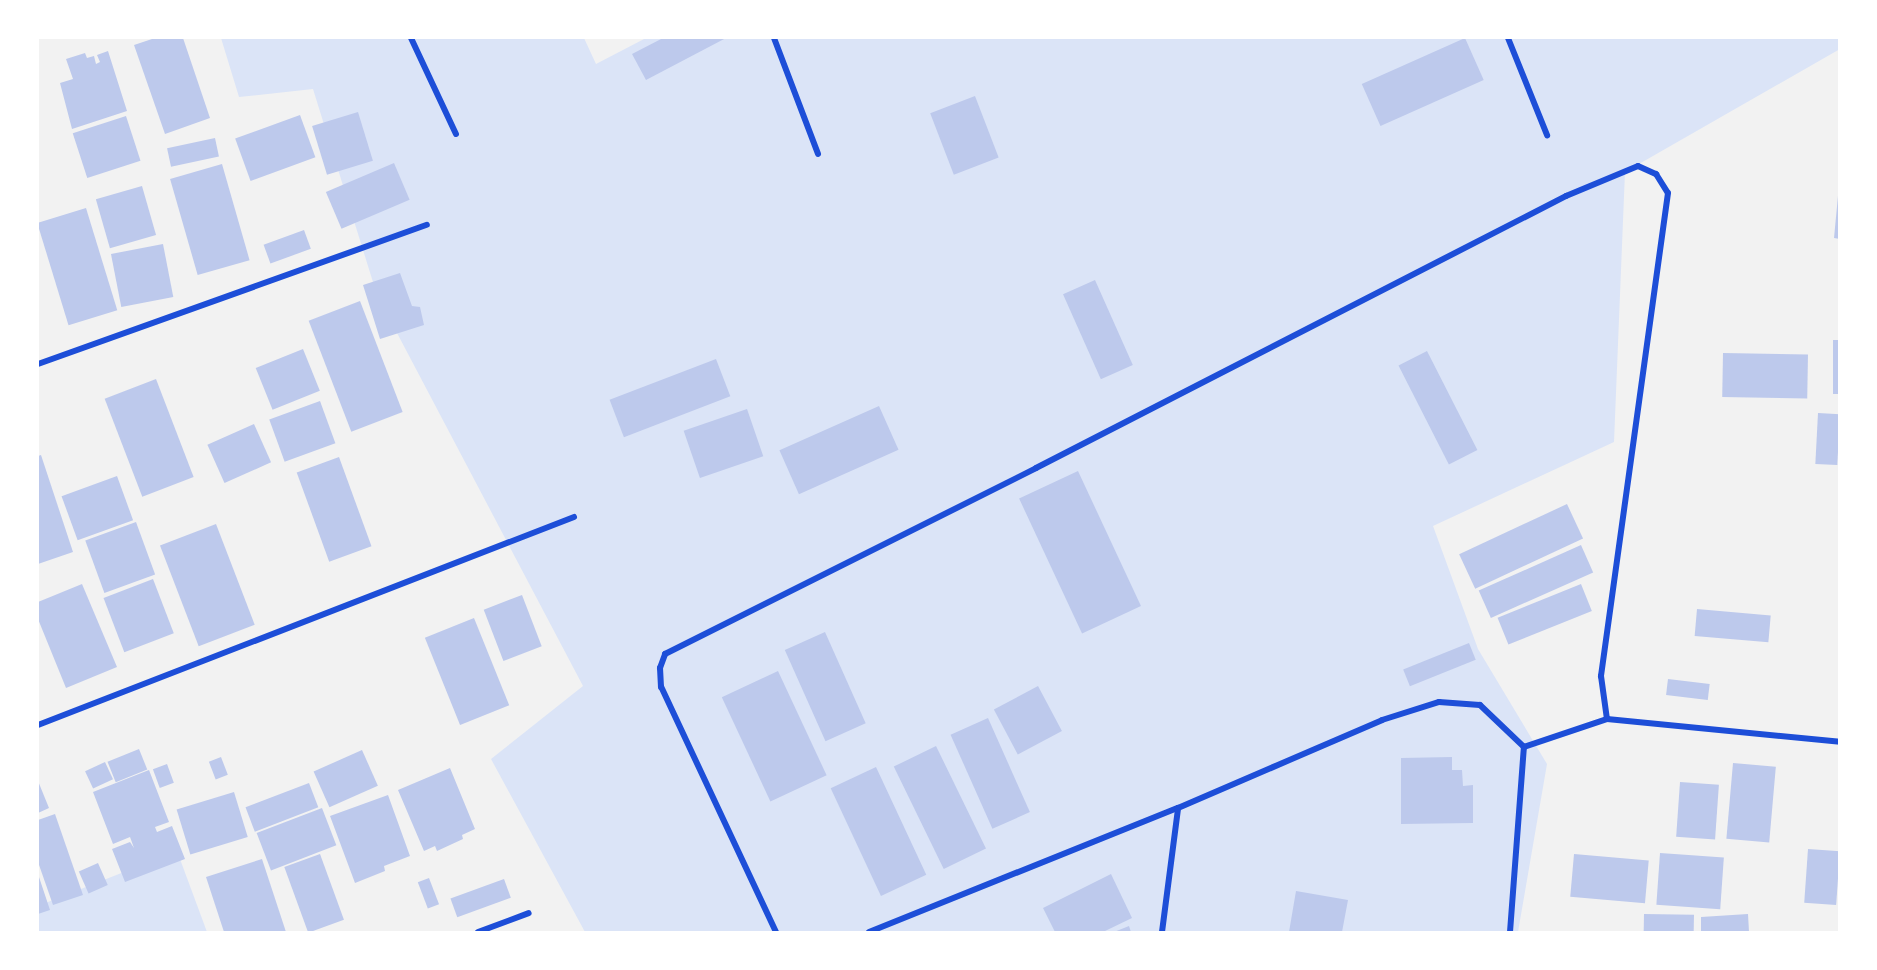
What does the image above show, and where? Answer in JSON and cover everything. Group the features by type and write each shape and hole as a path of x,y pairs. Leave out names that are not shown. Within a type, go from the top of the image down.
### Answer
{"street":[{"path":"411,38 456,134"},
{"path":"774,38 818,154"},
{"path":"1508,38 1547,135"},
{"path":"776,933 661,687 660,668 665,654 1046,463 1566,196 1638,166 1656,174 1668,193 1601,676 1607,719"},
{"path":"38,364 427,225"},
{"path":"38,725 574,517"},
{"path":"869,933 1178,808 1382,720 1439,702 1480,705 1524,747"},
{"path":"1524,747 1607,719 1839,742"},
{"path":"1510,933 1524,747"},
{"path":"1162,933 1178,808"},
{"path":"478,933 529,913"}],"shaded area":[{"path":"221,38 584,38 596,64 646,38 1839,38 1840,49 1625,172 1614,442 1433,526 1478,649 1547,764 1518,932 585,932 491,759 583,686 377,295 313,89 239,97"},
{"path":"177,851 207,932 38,932 38,906"}],"building":[{"path":"155,38 183,38 210,118 165,134 134,45"},
{"path":"663,38 726,38 646,80 632,54"},
{"path":"1465,38 1484,80 1380,126 1362,84"},
{"path":"108,51 127,111 72,129 60,83 73,79 66,59 85,53 87,58 94,56 96,64 100,62 97,55"},
{"path":"975,96 999,158 954,175 930,113"},
{"path":"358,112 373,161 327,175 312,126"},
{"path":"300,115 315,157 251,181 235,139"},
{"path":"126,116 141,161 87,178 73,133"},
{"path":"215,138 219,157 171,167 167,148"},
{"path":"394,163 410,200 342,229 326,192"},
{"path":"222,164 250,260 198,275 170,179"},
{"path":"142,186 156,235 110,248 96,199"},
{"path":"1838,196 1840,196 1840,239 1834,238"},
{"path":"86,208 117,310 69,325 38,223"},
{"path":"304,230 311,249 270,264 264,245"},
{"path":"163,244 173,297 121,307 111,254"},
{"path":"400,273 412,306 420,307 424,325 380,339 363,285"},
{"path":"1095,280 1133,365 1101,379 1063,294"},
{"path":"360,301 403,412 351,432 309,321"},
{"path":"1833,340 1840,340 1840,394 1833,394"},
{"path":"303,349 320,391 273,410 256,368"},
{"path":"1427,351 1477,450 1449,464 1398,366"},
{"path":"1723,353 1808,354 1807,398 1722,397"},
{"path":"716,359 730,396 624,437 610,400"},
{"path":"156,379 194,477 142,497 105,399"},
{"path":"320,401 335,443 285,462 269,419"},
{"path":"879,406 899,450 799,494 779,450"},
{"path":"747,409 763,456 700,478 684,431"},
{"path":"1818,413 1840,414 1837,465 1815,464"},
{"path":"254,424 271,462 224,483 207,445"},
{"path":"41,455 73,552 38,564 38,456"},
{"path":"339,457 371,546 329,562 297,472"},
{"path":"1078,471 1141,606 1082,634 1019,498"},
{"path":"117,476 133,520 78,540 62,496"},
{"path":"1567,504 1583,538 1475,589 1459,554"},
{"path":"136,522 155,575 104,593 85,540"},
{"path":"216,524 255,625 199,646 160,546"},
{"path":"1581,545 1593,572 1491,618 1479,591"},
{"path":"153,579 174,633 124,652 104,598"},
{"path":"82,584 117,667 66,688 38,619 38,602"},
{"path":"1581,584 1592,611 1508,645 1498,618"},
{"path":"522,595 542,646 503,661 484,610"},
{"path":"1697,609 1771,615 1768,642 1695,636"},
{"path":"474,618 509,705 460,725 425,638"},
{"path":"825,632 866,723 825,741 785,650"},
{"path":"1469,643 1476,660 1410,686 1403,670"},
{"path":"778,671 827,775 770,801 722,697"},
{"path":"1668,679 1710,684 1708,700 1666,695"},
{"path":"1038,686 1062,731 1018,755 994,709"},
{"path":"988,718 1030,812 992,829 951,735"},
{"path":"936,746 986,848 944,869 894,767"},
{"path":"139,749 147,769 116,782 107,762"},
{"path":"362,750 378,786 329,807 314,772"},
{"path":"221,757 228,775 216,779 209,762"},
{"path":"1452,757 1452,770 1462,770 1463,786 1473,785 1473,823 1401,824 1401,758"},
{"path":"105,762 113,779 93,789 85,771"},
{"path":"1733,763 1776,767 1769,842 1726,839"},
{"path":"167,764 174,783 160,788 153,769"},
{"path":"876,767 926,875 881,896 831,788"},
{"path":"450,768 475,829 462,835 463,839 437,851 435,846 424,851 398,790"},
{"path":"149,770 169,822 155,827 157,832 172,826 185,859 125,882 112,849 130,842 134,848 130,837 113,844 93,792"},
{"path":"38,781 49,808 38,813"},
{"path":"1680,782 1719,785 1715,840 1676,837"},
{"path":"309,783 318,807 255,832 246,807"},
{"path":"234,792 248,837 190,854 177,810"},
{"path":"388,795 410,856 384,866 385,871 355,883 330,816"},
{"path":"322,808 336,845 271,870 257,833"},
{"path":"55,814 83,895 53,905 38,862 38,820"},
{"path":"1808,849 1840,851 1836,905 1804,903"},
{"path":"1660,853 1724,857 1720,909 1656,905"},
{"path":"320,854 344,920 308,932 284,867"},
{"path":"1574,854 1649,861 1645,903 1570,897"},
{"path":"262,859 286,932 224,932 206,877"},
{"path":"98,863 108,885 89,893 79,872"},
{"path":"38,874 50,910 38,914"},
{"path":"1111,874 1132,918 1103,932 1055,932 1043,908"},
{"path":"429,878 439,904 428,908 418,882"},
{"path":"504,879 511,898 457,917 450,898"},
{"path":"1296,891 1348,900 1342,932 1289,932"},
{"path":"1644,914 1694,915 1694,932 1644,932"},
{"path":"1748,914 1749,932 1701,932 1701,917"},
{"path":"1129,926 1131,932 1114,932"}]}
